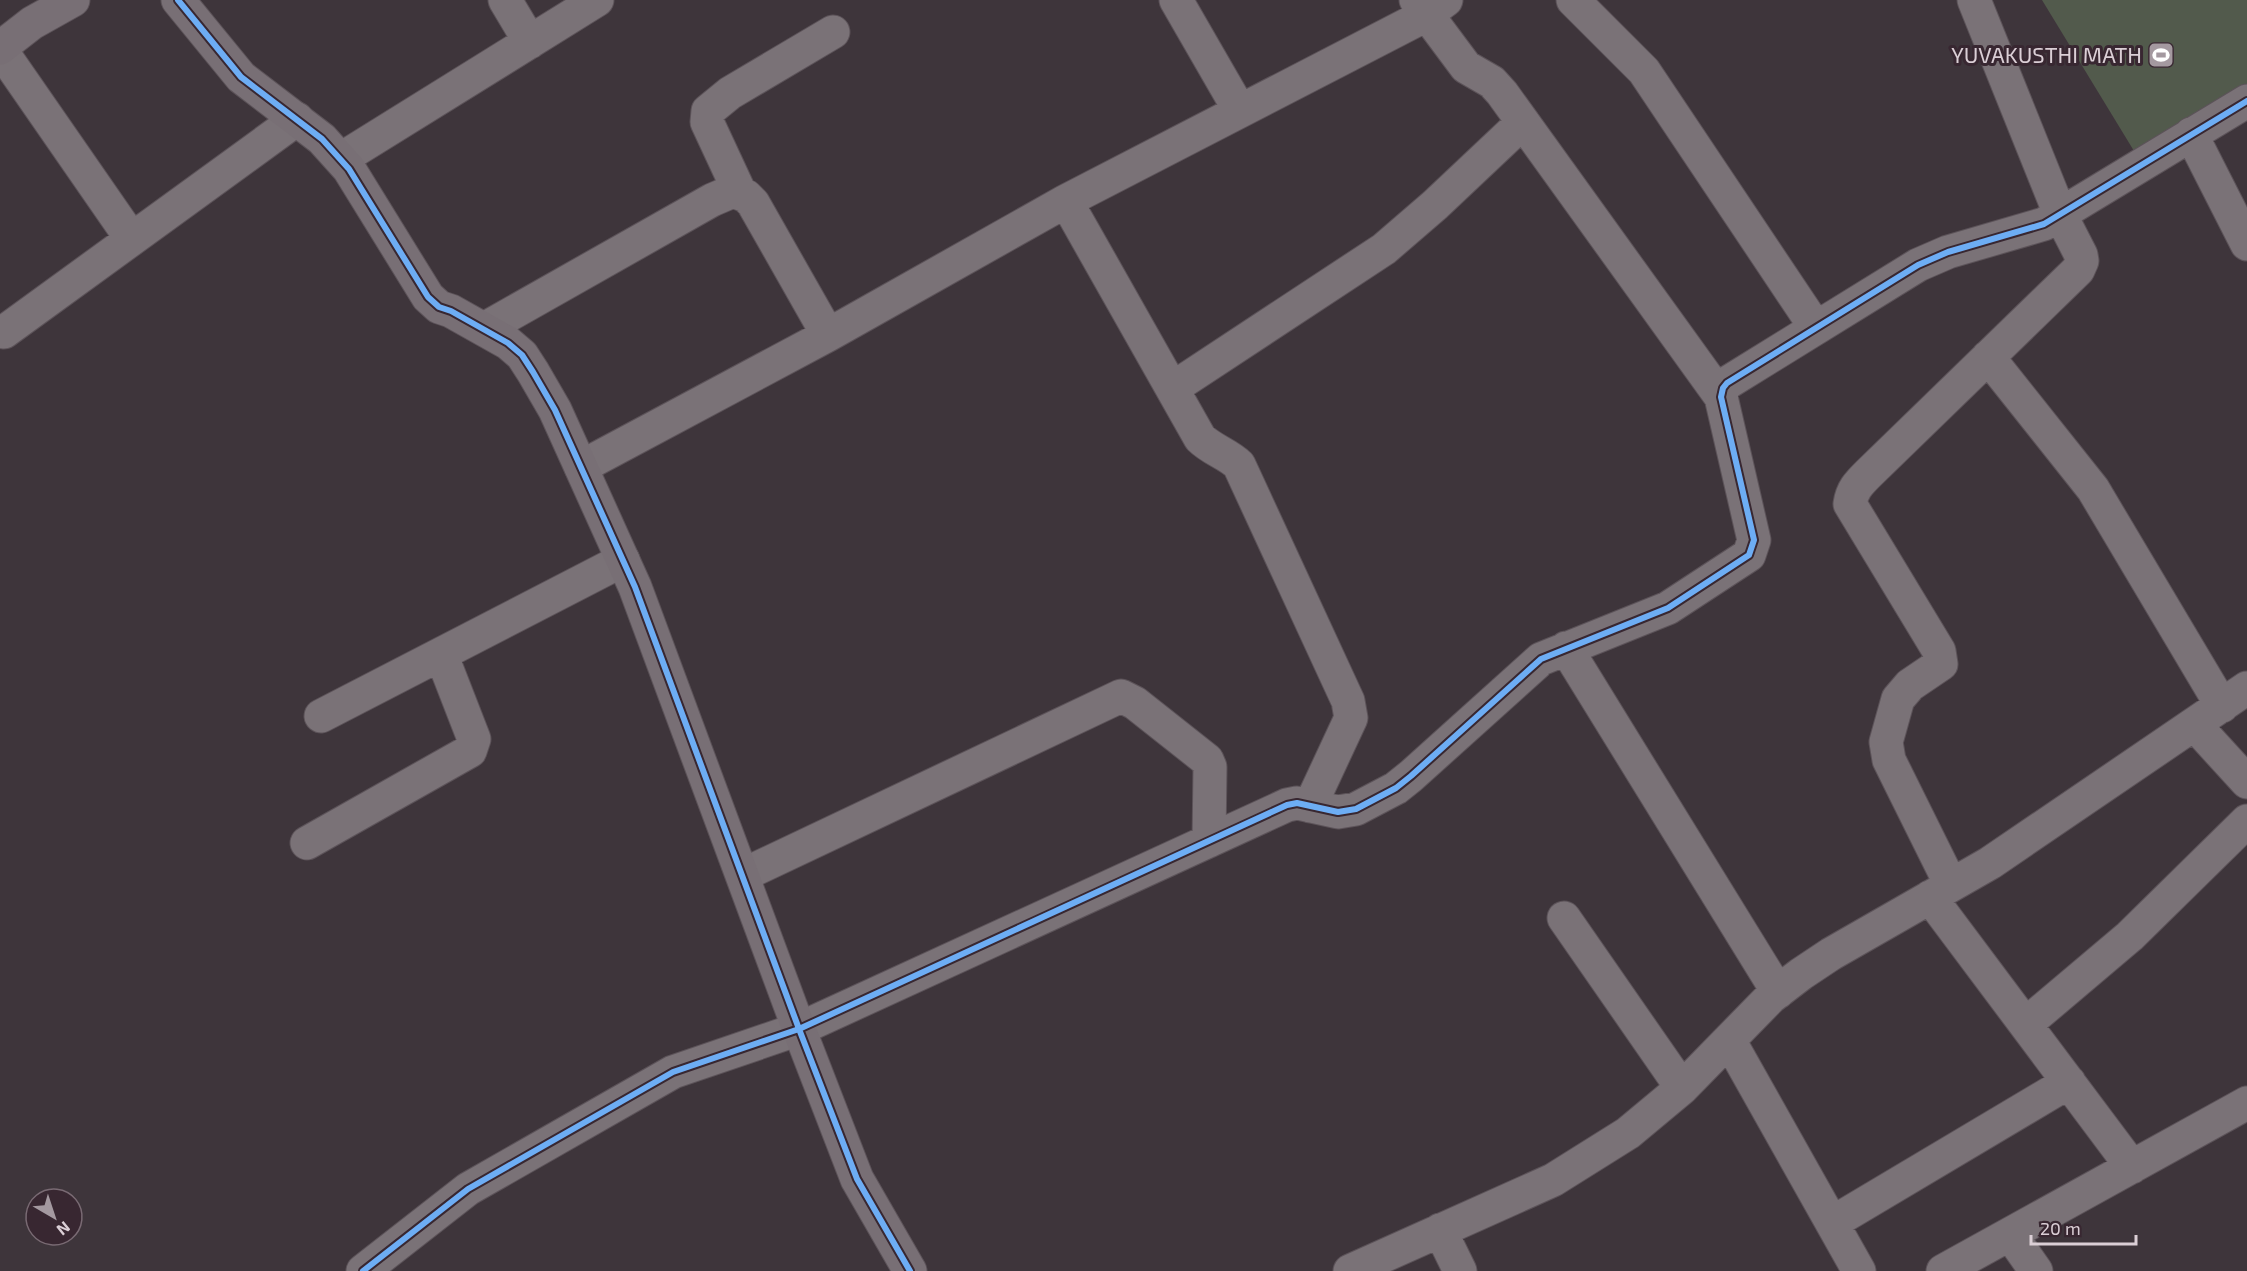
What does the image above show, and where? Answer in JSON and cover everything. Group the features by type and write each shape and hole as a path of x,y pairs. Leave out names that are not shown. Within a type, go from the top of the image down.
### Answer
{"street":[{"path":"73,0 32,23 0,48 131,238"},
{"path":"178,0 241,77 322,139 341,159 429,297 439,308 451,311 484,329 508,343 522,355 555,410 635,587 857,1179 910,1271"},
{"path":"505,0 530,42"},
{"path":"341,159 597,0"},
{"path":"1176,0 1240,111"},
{"path":"1573,0 1644,71 1657,88 1816,328"},
{"path":"1974,0 2060,214 2081,255 2081,266 1853,489 1850,504 1939,651 1941,658 1941,664 1910,686 1898,699 1886,742 1889,760 1941,891 2026,1024 2132,1167"},
{"path":"581,467 828,335 1066,201 1240,111 1429,5 1466,67 1497,87 1721,397"},
{"path":"740,193 707,122 708,111 730,93 833,32"},
{"path":"363,1271 468,1189 673,1072 799,1029 1287,805 1297,803 1338,812 1349,812 1396,788 1541,659 1668,608 1744,560 1751,552 1754,540 1721,397 1722,388 1727,383 1925,261 1948,252 2036,227 2247,102"},
{"path":"4,332 297,119"},
{"path":"1173,388 1384,249 1435,205 1523,122"},
{"path":"2191,134 2247,244"},
{"path":"484,329 712,200 733,191 740,193 753,203 828,335"},
{"path":"1066,201 1200,438 1239,465 1351,709 1352,718 1310,806"},
{"path":"1350,1271 1553,1180 1628,1134 1682,1088 1778,992 1831,954 1990,863 2234,697 2093,489 1988,357"},
{"path":"321,716 623,560"},
{"path":"1566,648 1778,992"},
{"path":"307,843 470,751 474,739 441,654"},
{"path":"743,875 1121,696 1136,703 1207,760 1210,767 1209,841"},
{"path":"2195,725 2247,783"},
{"path":"2026,1024 2130,936 2247,821"},
{"path":"1564,918 1682,1088"},
{"path":"1729,1040 1859,1271"},
{"path":"1832,1222 2069,1082"},
{"path":"1943,1271 2247,1103"},
{"path":"1440,1230 1460,1271"},
{"path":"2010,1234 2036,1271"}],"green space":[{"name":"YUVAKUSTHI MATH","path":"2042,0 2247,0 2247,85 2134,151"}],"cycle path":[{"path":"178,0 241,77 322,139 349,169 428,297 439,307 451,311 508,343 522,355 555,410 635,587 857,1179 910,1271"},
{"path":"363,1271 468,1189 673,1072 799,1029 1287,805 1297,803 1338,812 1356,809 1396,788 1541,659 1668,608 1749,555 1754,540 1721,397 1727,383 1918,265 1948,252 2044,224 2247,101"}],"place":[{"name":"YUVAKUSTHI MATH","path":"2161,55"}]}
